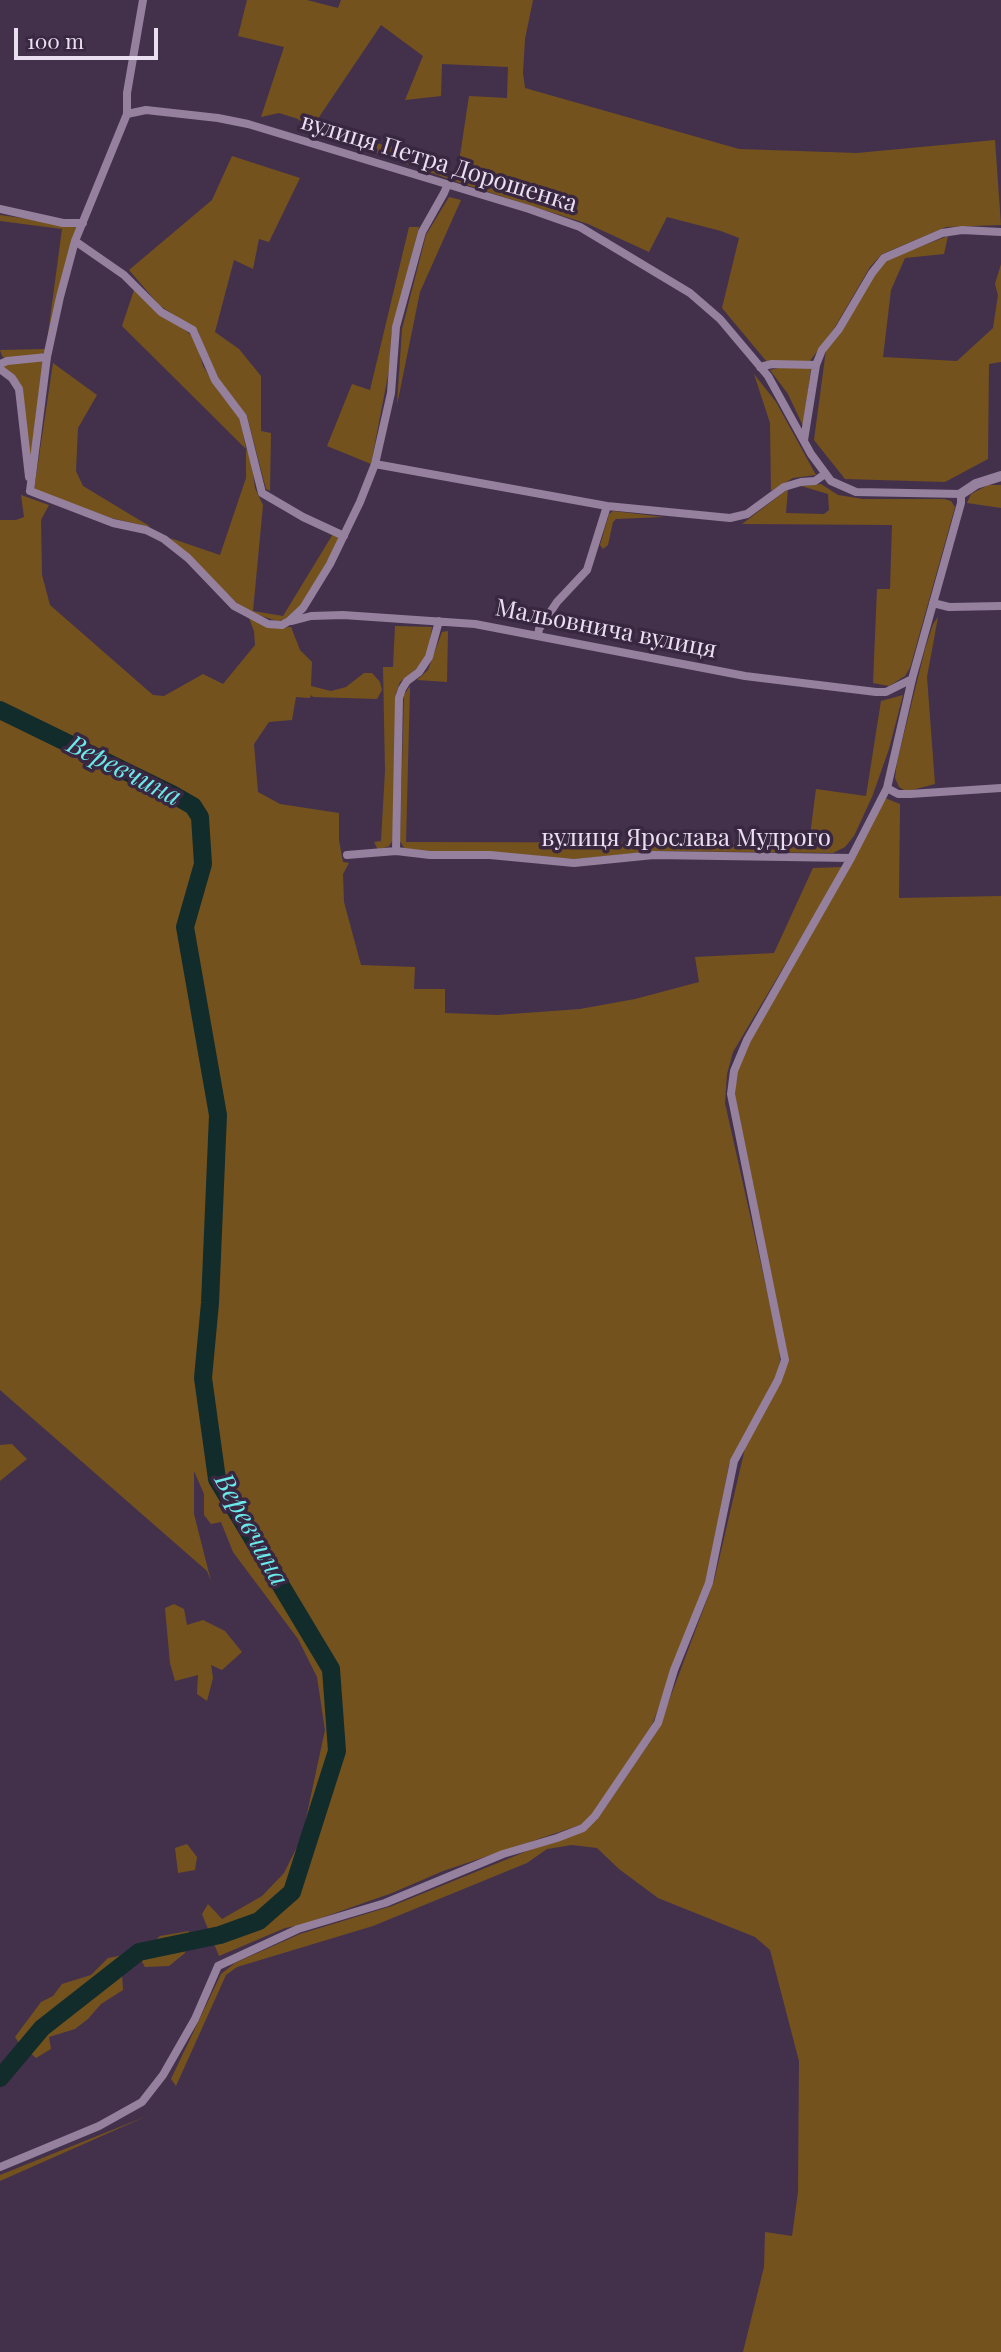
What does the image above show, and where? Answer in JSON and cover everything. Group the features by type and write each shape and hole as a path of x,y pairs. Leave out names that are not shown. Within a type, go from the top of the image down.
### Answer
{"street":[{"path":"30,491 47,357 75,241 127,114 127,93 143,0"},
{"name":"вулиця Петра Дорошенка","path":"127,114 146,110 248,124 562,220 597,236 706,305 760,367 825,474 839,486 856,492 961,494"},
{"path":"30,491 113,523 146,530 164,539 188,558 234,606 268,624 286,623 303,608 344,536 375,464 391,393 396,327 422,232 447,186"},
{"path":"0,209 63,223 83,223"},
{"path":"804,442 816,365 822,349 839,329 872,272 884,258 942,233 962,230 1001,232"},
{"path":"75,241 124,275 161,312 192,330 215,380 243,417 262,493 303,517 344,536"},
{"path":"0,367 47,357"},
{"path":"760,367 772,364 816,365"},
{"path":"0,367 19,389 30,491"},
{"path":"375,464 607,506 730,518 739,517 784,487 802,481 816,481 825,474"},
{"path":"0,2167 99,2126 142,2102 163,2075 195,2019 218,1966 298,1929 385,1903 503,1854 583,1828 595,1816 658,1723 674,1670 709,1583 734,1461 778,1380 785,1360 731,1094 733,1071 747,1040 851,858 887,788 912,679 961,503 961,494 976,484 1001,476"},
{"path":"538,636 539,629 557,602 587,570 607,506"},
{"path":"933,603 949,607 1001,607"},
{"name":"Мальовнича вулиця","path":"286,623 331,614 475,624 745,676 876,692 886,692 912,679"},
{"path":"396,851 400,698 407,681 419,672 429,657 439,621"},
{"path":"887,788 910,794 1001,788"},
{"name":"вулиця Ярослава Мудрого","path":"347,855 396,851 430,855 490,855 574,863 654,855 851,858"}],"shaded area":[{"path":"247,0 307,0 338,8 341,0 533,0 525,39 525,88 739,149 857,153 995,140 1001,225 946,227 882,254 870,267 835,327 810,361 767,362 722,308 739,238 667,217 649,252 588,224 456,182 469,96 507,98 508,67 442,64 441,96 405,100 423,56 381,25 311,129 298,119 279,113 261,117 284,47 238,36"},
{"path":"375,143 393,147 454,181 371,151"},
{"path":"232,156 300,178 269,242 259,239 253,269 234,260 215,332 239,349 261,376 261,431 271,433 270,491 266,489 247,416 214,374 198,331 159,305 129,270 212,200"},
{"path":"449,197 461,200 420,292 397,405 402,329 426,235"},
{"path":"0,215 78,226 46,350 43,354 6,359 0,350 46,349 62,229 0,221"},
{"path":"409,227 419,227 391,335 390,365 371,464 327,446 352,384 370,390"},
{"path":"948,236 944,254 905,258 891,290 883,357 957,361 993,328 998,295 995,284 1001,264 1001,362 989,364 988,459 945,482 845,479 814,440 826,350 879,267 888,259"},
{"path":"134,290 195,338 203,366 240,418 246,449 122,326"},
{"path":"45,359 30,477 22,391 0,367"},
{"path":"53,363 97,395 78,428 76,471 83,486 151,527 111,518 34,490"},
{"path":"783,367 811,368 803,426 788,394 770,370"},
{"path":"754,374 776,402 816,475 793,478 771,491 770,423"},
{"path":"246,449 251,458 255,488 263,505 253,611 283,616 333,534 338,537 337,545 301,605 284,620 277,621 252,613 238,604 170,538 220,555 246,478"},
{"path":"821,484 838,495 863,499 944,499 951,501 955,507 910,668 905,676 889,686 873,683 877,589 890,589 892,525 742,524 788,489 786,513 824,514 829,510 828,494 801,486"},
{"path":"988,485 1001,485 1001,508 967,503 971,494"},
{"path":"21,495 49,505 41,520 42,575 50,605 153,695 164,696 203,674 223,684 255,645 249,618 272,628 291,627 300,650 312,662 311,686 331,691 346,687 364,673 372,673 380,682 382,690 377,699 311,695 310,698 296,697 292,720 269,722 254,744 258,792 280,804 339,813 339,840 343,862 349,863 343,874 344,902 361,965 415,967 414,989 445,989 445,1013 497,1015 580,1009 635,999 699,982 695,957 774,953 813,868 843,867 733,1052 727,1074 725,1103 779,1345 780,1361 776,1376 729,1464 708,1576 652,1725 599,1806 583,1824 443,1871 392,1893 301,1925 285,1928 219,1956 202,1914 208,1904 222,1919 262,1896 284,1873 302,1837 325,1730 317,1677 298,1639 233,1552 221,1522 211,1524 204,1515 204,1494 194,1471 194,1514 211,1581 207,1571 0,1390 0,520 24,517"},
{"path":"613,511 664,517 616,519 608,545 603,549 600,545 609,514"},
{"path":"938,617 927,677 935,784 904,790 899,787 895,778 897,762 925,649"},
{"path":"395,626 432,627 428,653 422,664 400,682 396,693 393,840 389,846 378,850 374,842 381,841 385,771 383,667 393,667"},
{"path":"448,631 447,682 417,680 428,670 442,632"},
{"path":"410,686 406,842 809,843 816,789 866,796 881,701 903,695 889,749 872,797 854,836 845,847 833,853 660,851 575,859 404,848 400,841 404,695"},
{"path":"885,798 900,804 899,898 1001,896 1001,2352 743,2352 764,2267 765,2232 792,2236 798,2192 799,2061 770,1950 755,1937 658,1898 619,1869 597,1848 572,1845 547,1849 527,1863 373,1926 237,1967 226,1975 176,2086 171,2079 221,1974 235,1963 300,1934 392,1906 584,1830 597,1820 658,1730 714,1581 746,1444 787,1360 735,1096 737,1070"},
{"path":"12,1444 27,1459 0,1481 0,1445"},
{"path":"174,1604 184,1609 187,1625 203,1620 225,1631 242,1652 222,1670 211,1665 213,1678 207,1701 197,1694 198,1675 175,1681 170,1663 165,1608"},
{"path":"187,1844 197,1857 195,1870 178,1873 175,1848"},
{"path":"189,1931 185,1953 169,1966 145,1967 141,1960 147,1948 160,1936"},
{"path":"129,1954 133,1961 122,1973 123,1990 101,2004 75,2029 49,2037 51,2049 36,2058 19,2043 15,2037 41,2002 53,1996 62,1984 91,1975 108,1958"},
{"path":"147,2116 0,2181 0,2175"}],"waterway":[{"name":"Веревчина","path":"0,710 172,794 193,806 200,817 203,864 185,927 218,1115 210,1303 203,1378 217,1479 331,1669 337,1751 292,1892 259,1921 220,1935 139,1952 42,2028 0,2078"}]}
